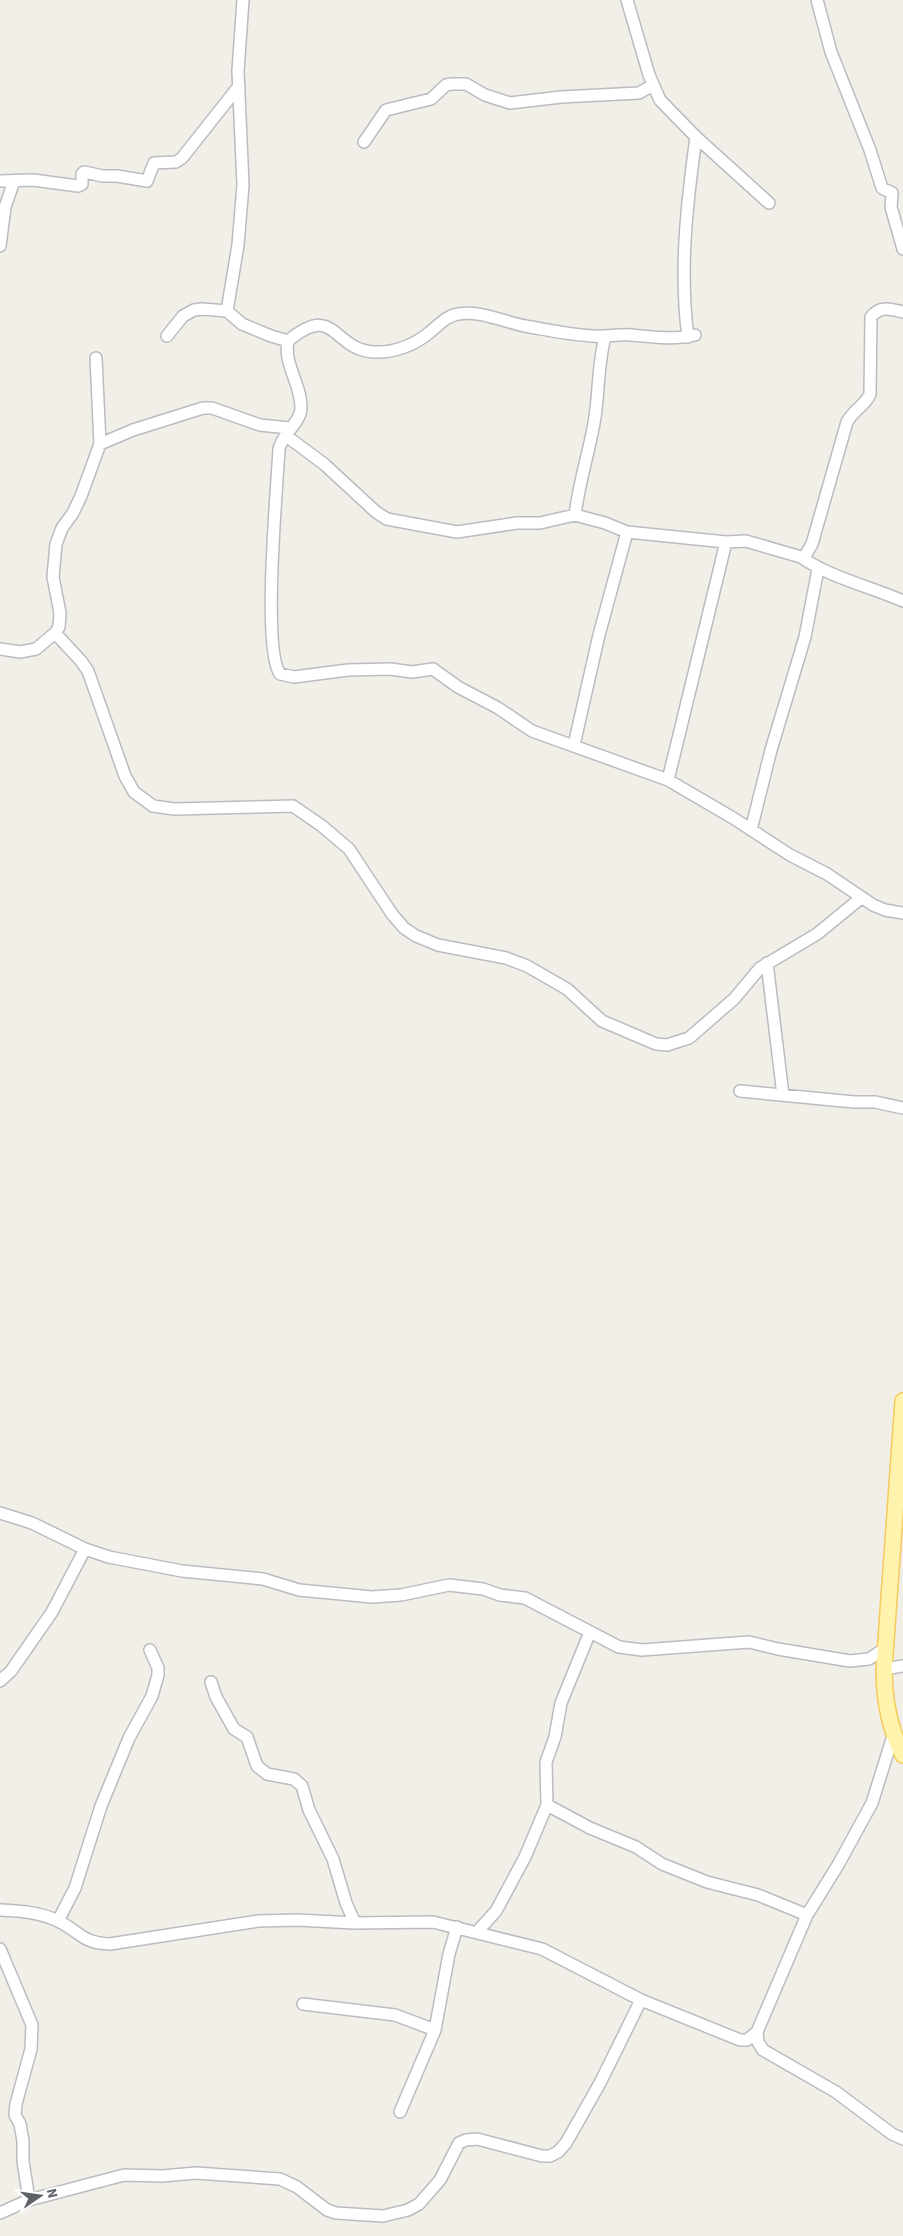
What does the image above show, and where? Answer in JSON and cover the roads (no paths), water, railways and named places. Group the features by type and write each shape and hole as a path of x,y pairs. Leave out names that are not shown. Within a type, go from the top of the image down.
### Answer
{"main road":[{"path":"903,1402 884,1649 888,1711 893,1736 903,1754"}],"street":[{"path":"227,311 238,245 243,186 239,86 243,0"},
{"path":"627,0 653,85 660,100 769,203"},
{"path":"817,0 832,52 870,150 882,188 892,193 891,207 903,249"},
{"path":"364,142 386,110 431,99 446,86 452,84 466,84 485,95 510,102 638,93 653,85"},
{"path":"0,181 33,180 78,186 82,184 82,173 88,172 103,176 117,176 147,181 150,179 154,163 176,162 182,158 239,86"},
{"path":"696,136 684,244 684,311 692,336 573,334 465,313 448,317 411,345 388,351 362,351 346,341 331,328 316,324 301,330 288,341 286,350 301,399 301,406 299,418 287,432 279,449 271,612 275,660 280,674 294,677 348,670 390,669 412,672 433,669 458,687 498,708 532,731 668,780 790,855 827,874 861,898 885,910 903,913"},
{"path":"0,246 5,207 14,181"},
{"path":"168,336 183,316 189,312 202,309 227,311 242,324 288,341"},
{"path":"801,557 808,552 815,535 847,422 857,408 867,401 870,394 871,316 880,309 903,312"},
{"path":"575,515 584,461 595,416 600,359 605,336"},
{"path":"0,649 28,651 44,644 56,633 60,622 52,577 56,544 62,528 74,513 100,444 96,358"},
{"path":"100,444 142,427 202,408 212,408 287,432 337,474 376,512 387,518 457,532 517,523 540,523 575,515 605,523 627,532 726,542 746,541 801,557 818,570 863,584 903,601"},
{"path":"574,746 599,635 627,532"},
{"path":"668,780 726,542"},
{"path":"751,830 771,750 805,638 818,570"},
{"path":"56,633 82,661 88,671 125,776 134,792 145,802 153,806 174,809 293,806 335,836 349,850 392,914 416,936 438,945 506,958 527,966 567,989 602,1021 656,1044 679,1043 689,1038 734,999 751,976 767,963 817,934 861,898"},
{"path":"767,963 783,1094"},
{"path":"740,1092 783,1094 854,1102 875,1102 903,1108"},
{"path":"0,1513 32,1523 84,1549 137,1563 182,1571 253,1578 299,1590 322,1593 392,1596 449,1585 462,1585 500,1595 525,1598 619,1647 642,1650 749,1642 787,1651 850,1661 869,1659 884,1649"},
{"path":"0,1680 11,1671 52,1612 84,1549"},
{"path":"477,1932 496,1911 524,1857 547,1805 546,1762 555,1737 561,1704 590,1632"},
{"path":"58,1921 75,1888 95,1823 130,1738 152,1696 158,1668 150,1650"},
{"path":"884,1669 903,1666"},
{"path":"211,1682 216,1697 234,1729 246,1736 257,1766 267,1774 294,1779 302,1786 309,1810 333,1859 346,1903 355,1923"},
{"path":"0,1910 37,1914 58,1921 89,1942 110,1944 258,1920 355,1923 417,1920 457,1927 542,1949 640,2000 740,2040 747,2040 757,2032 807,1914 838,1865 872,1803 893,1736"},
{"path":"547,1805 590,1828 636,1847 662,1864 707,1882 758,1895 807,1914"},
{"path":"400,2112 434,2030 448,1954 457,1927"},
{"path":"0,1949 32,2025 31,2049 16,2104 16,2116 20,2124 23,2141 23,2161 29,2200"},
{"path":"0,2213 21,2206 29,2200 124,2175 162,2176 196,2173 280,2180 297,2187 327,2210 336,2214 383,2216 408,2210 419,2204 430,2193 440,2180 459,2144 466,2140 476,2139 542,2156 550,2156 558,2152 566,2143 595,2091 640,2000"},
{"path":"303,2004 395,2015 434,2030"},
{"path":"757,2032 758,2042 763,2050 836,2092 892,2134 903,2139"}]}
